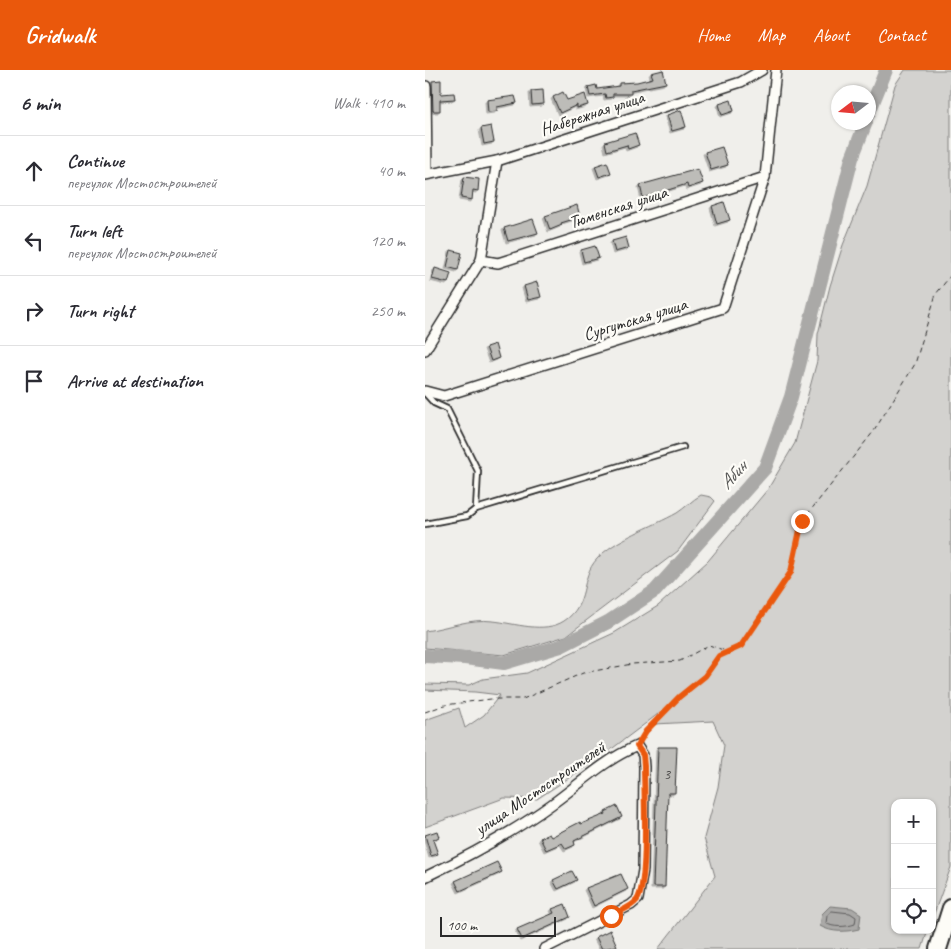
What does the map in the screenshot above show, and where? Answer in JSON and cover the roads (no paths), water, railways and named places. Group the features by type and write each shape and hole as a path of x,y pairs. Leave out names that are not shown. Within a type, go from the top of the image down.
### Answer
{"highway":[{"path":"938,949 951,908"}],"street":[{"name":"Набережная улица","path":"426,86 426,174 497,161 741,82 762,70"},
{"path":"765,177 776,70"},
{"path":"425,350 481,260 497,161"},
{"name":"Тюменская улица","path":"481,260 498,263 765,177"},
{"name":"Сургутская улица","path":"425,392 444,396 723,308 765,177"},
{"name":"улица Мостостроителей","path":"425,877 509,833 553,804 593,770 637,746 643,755 643,870 638,899 631,906 544,949"}],"lane":[{"path":"425,392 434,403 447,409 478,471 476,509"},
{"path":"425,524 467,516 476,509 683,447"}],"water":[{"path":"830,906 852,908 861,914 859,929 839,931 829,930 820,926 822,914"}],"waterway":[{"name":"Абин","path":"876,95 886,70"},
{"name":"Абин","path":"425,656 465,658 504,663 561,646 608,622 655,591 765,468 791,397 852,158 863,130"}]}
